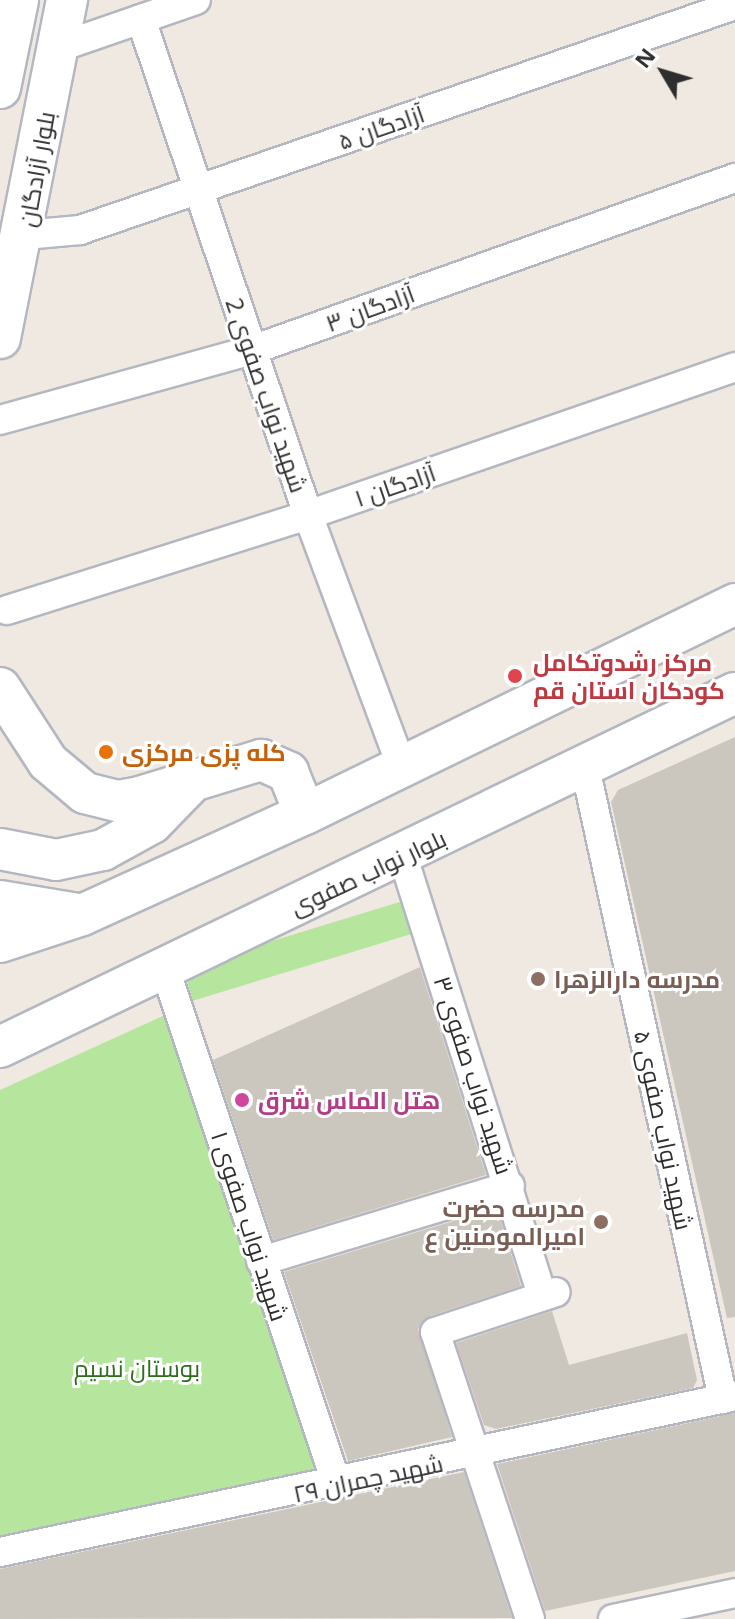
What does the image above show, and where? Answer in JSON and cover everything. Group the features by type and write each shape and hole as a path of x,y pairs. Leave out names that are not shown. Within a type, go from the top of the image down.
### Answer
{"main road":[{"path":"1,76 18,0"},
{"name":"بلوار آزادگان","path":"0,338 25,235 67,0"},
{"path":"1,943 82,915 305,814 735,604"},
{"name":"بلوار نواب صفوی","path":"0,1047 37,1025 403,857 735,693"},
{"path":"5,699 48,762 85,793 118,801 188,786 245,762 274,762 288,772 305,814"},
{"path":"0,750 5,699"},
{"path":"0,849 56,860 103,850 152,823 188,786"},
{"path":"0,901 82,915"},
{"path":"0,1011 37,1025"}],"street":[{"path":"57,48 196,0"},
{"name":"آزادگان ۵","path":"25,235 80,230 735,5"},
{"name":"شهید نواب صفوی 2","path":"141,19 308,515 402,768"},
{"name":"آزادگان ۳","path":"0,420 252,350 735,178"},
{"name":"آزادگان ۱","path":"7,610 308,515 735,367"},
{"name":"شهید نواب صفوی ۵","path":"585,767 729,1398"},
{"name":"شهید نواب صفوی ۳","path":"403,857 510,1186 549,1293 435,1332 478,1454"},
{"name":"شهید نواب صفوی ۱","path":"164,966 337,1485"},
{"path":"261,1261 510,1186"},
{"name":"شهید چمران ۲۹","path":"0,1552 337,1485 729,1398"},
{"path":"478,1454 530,1619"},
{"path":"613,1619 735,1593"}],"green space":[{"path":"403,901 413,934 193,1001 183,968"},
{"name":"بوستان نسیم","path":"165,1015 317,1468 0,1539 0,1090"}],"building":[{"path":"735,737 735,1317 727,1318 611,802 618,790"},
{"path":"420,967 486,1175 273,1240 213,1060"},
{"path":"497,1208 521,1286 430,1316 418,1329 452,1437 348,1461 284,1272"},
{"path":"552,1311 569,1365 687,1333 697,1380 693,1388 496,1429 484,1425 456,1343"},
{"path":"735,1413 735,1571 545,1611 497,1464"},
{"path":"464,1472 512,1618 0,1619 0,1569"}],"place":[{"name":"مرکز رشدوتکامل کودکان استان قم","path":"515,676"},
{"name":"کله پزی مرکزی","path":"106,752"},
{"name":"مدرسه دارالزهرا","path":"538,979"},
{"name":"هتل الماس شرق","path":"242,1100"},
{"name":"مدرسه حضرت امیرالمومنین ع","path":"601,1222"}]}
